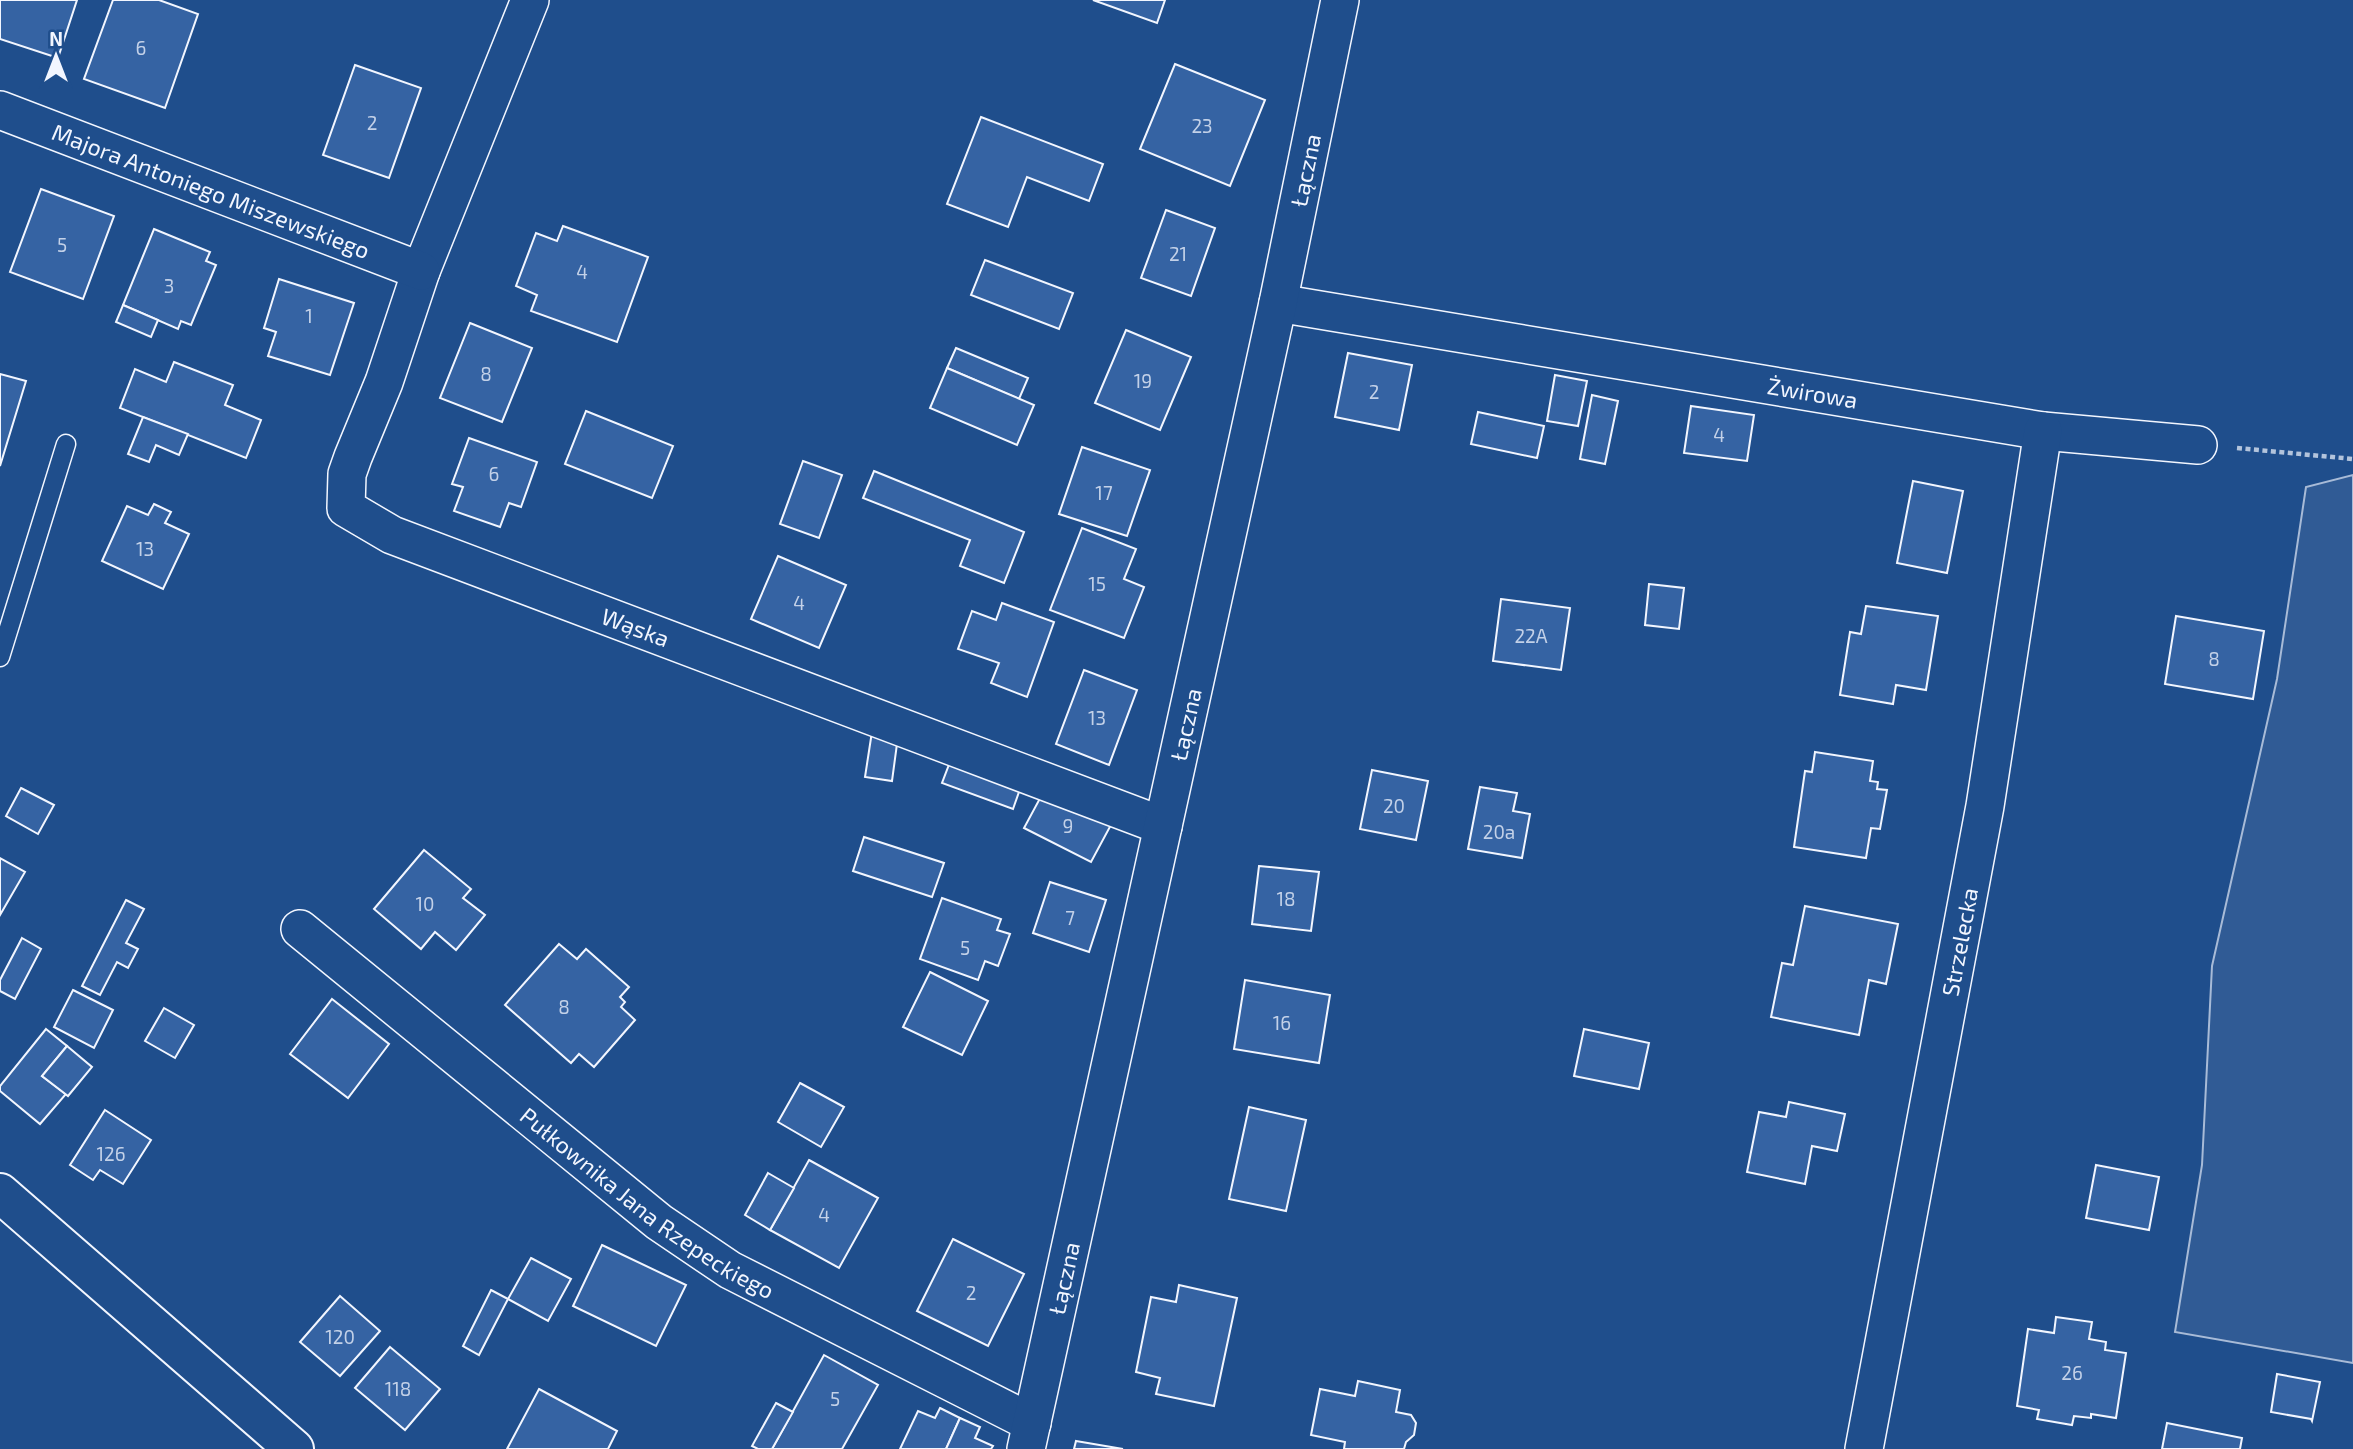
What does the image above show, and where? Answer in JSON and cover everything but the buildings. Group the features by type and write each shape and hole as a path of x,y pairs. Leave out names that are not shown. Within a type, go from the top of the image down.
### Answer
{"street":[{"path":"421,271 530,0"},
{"name":"Łączna","path":"1029,1436 1278,303 1340,0"},
{"name":"Majora Antoniego Miszewskiego","path":"0,110 421,271"},
{"name":"Wąska","path":"421,271 384,382 347,474 346,509 392,535 1163,826"},
{"name":"Żwirowa","path":"1278,303 2043,431 2197,445"},
{"name":"Strzelecka","path":"1864,1449 1985,806 2043,431"},
{"name":"Pułkownika Jana Rzepeckiego","path":"300,929 669,1229 730,1270 1029,1436"},
{"path":"0,1194 294,1449"}],"lane":[{"path":"0,657 66,444"}],"path":[{"path":"2197,445 2353,459"}],"shaded area":[{"path":"2353,475 2353,1363 2175,1332 2202,1165 2212,966 2277,679 2306,487"}]}
